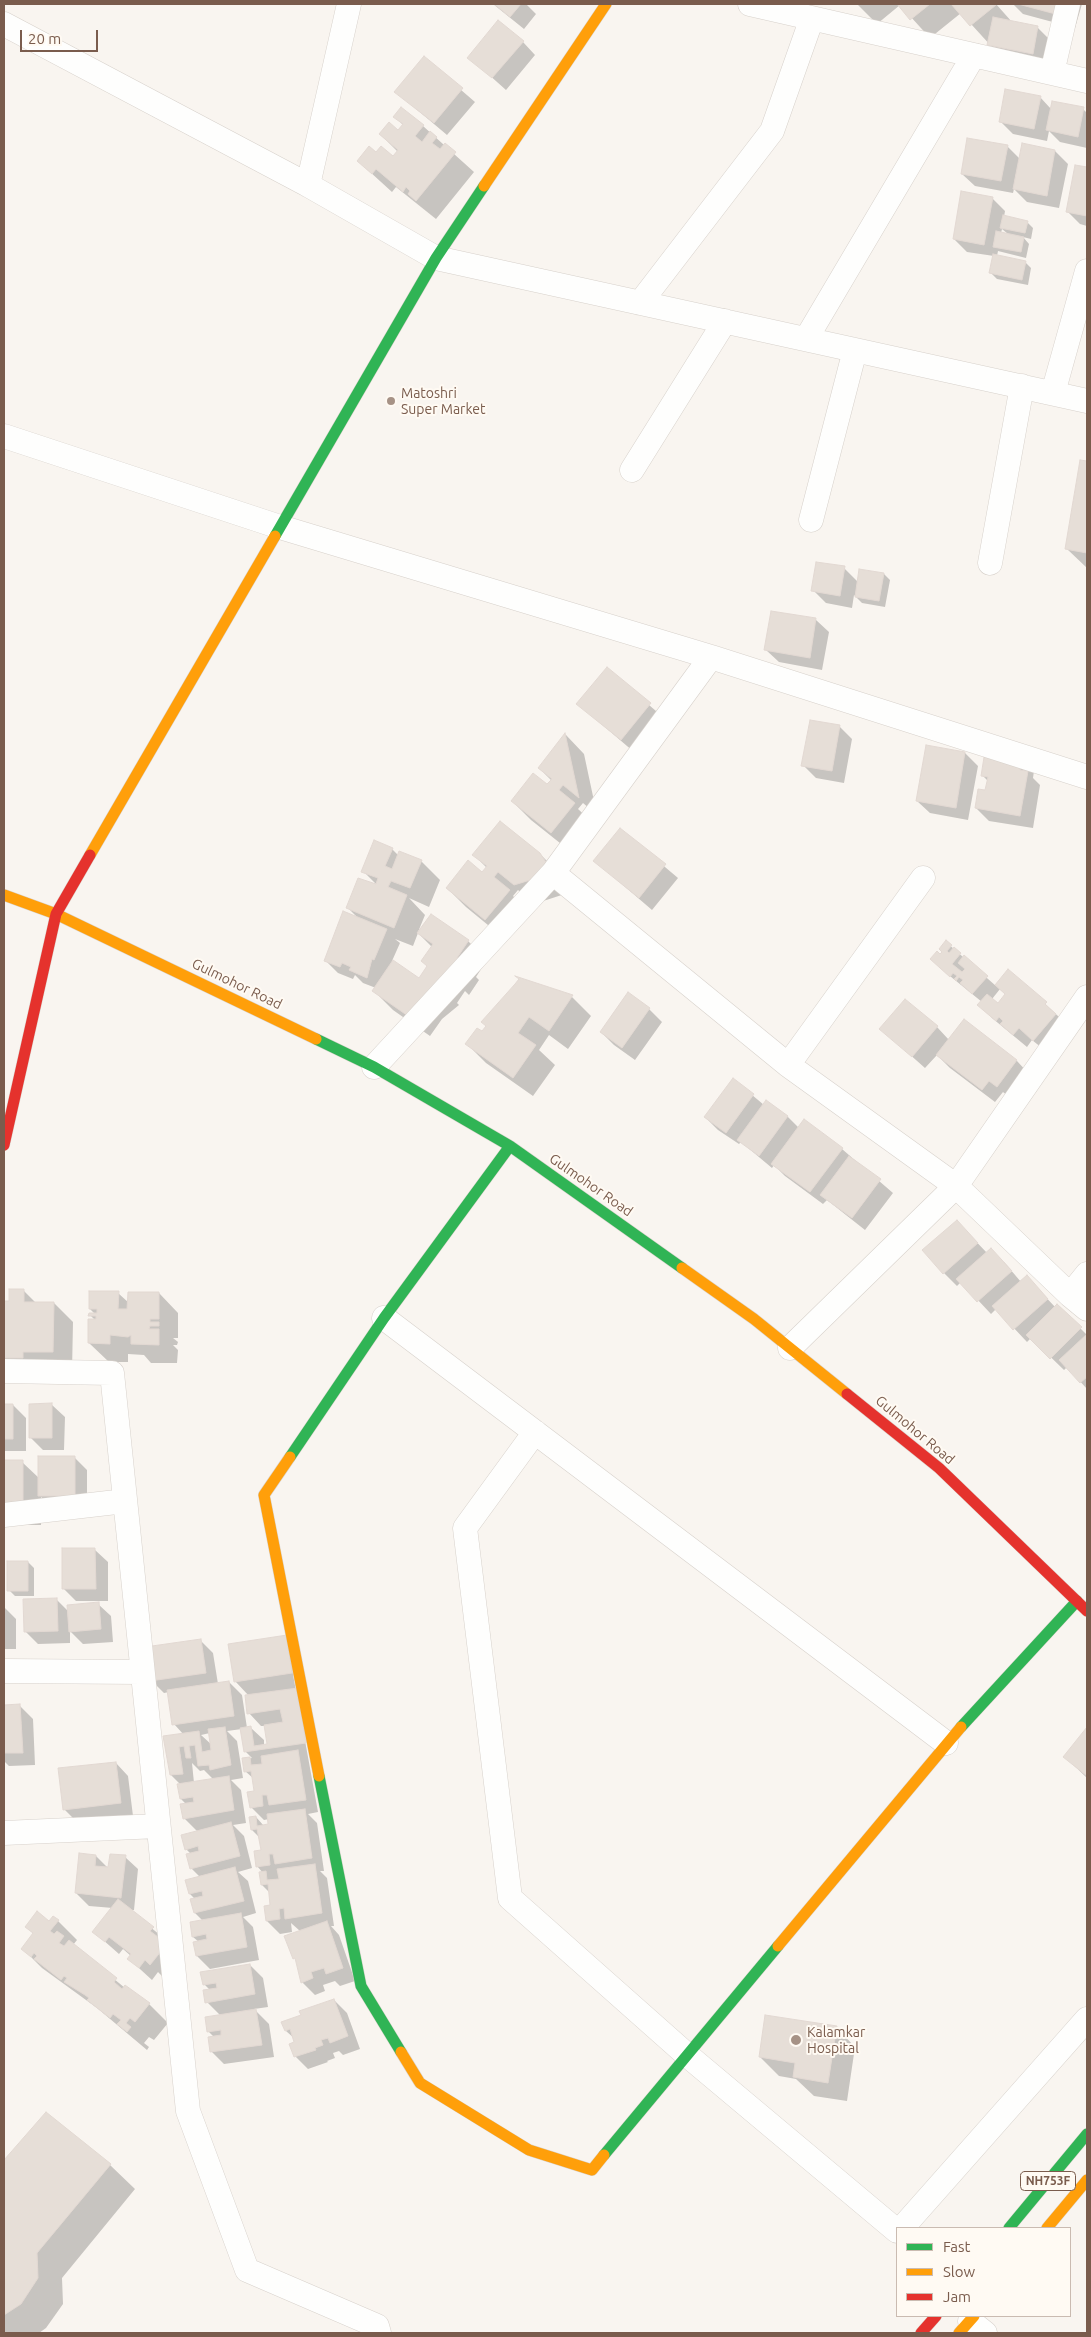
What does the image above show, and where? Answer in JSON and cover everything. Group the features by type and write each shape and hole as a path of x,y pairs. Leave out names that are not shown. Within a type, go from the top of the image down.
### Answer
{"main road":[{"path":"5,1137 56,914 436,258 606,4"},
{"name":"Gulmohor Road","path":"4,895 56,914 374,1067 510,1146 754,1319 939,1468 1087,1611"},
{"path":"510,1146 384,1318 264,1495 361,1986 420,2083 529,2150 592,2170 946,1742 1077,1601"},
{"name":"NH753F","path":"1010,2227 1087,2134"},
{"name":"NH753F","path":"1048,2227 1087,2180"},
{"path":"921,2333 935,2317"}],"street":[{"path":"308,185 349,4"},
{"path":"750,4 1087,81"},
{"path":"1052,73 1068,4"},
{"path":"640,302 772,131 812,18"},
{"path":"4,24 308,185 436,258 1087,401"},
{"path":"806,339 974,55"},
{"path":"1053,393 1087,271"},
{"path":"632,470 725,321"},
{"path":"811,520 855,350"},
{"path":"990,563 1022,386"},
{"path":"4,436 280,527 711,657 1087,777"},
{"path":"374,1067 553,873 711,657"},
{"path":"553,873 788,1065 956,1186 1078,1302 1087,1274"},
{"path":"788,1065 923,878"},
{"path":"790,1348 956,1186 1087,996"},
{"path":"384,1318 946,1742"},
{"path":"4,1371 112,1373 188,2111 246,2270 377,2326 380,2333"},
{"path":"534,1432 465,1528 510,1898 687,2055 896,2230"},
{"path":"4,1515 125,1501"},
{"path":"4,1672 142,1672"},
{"path":"4,1833 158,1826"},
{"path":"903,2227 1087,2019"}],"building":[{"path":"494,4 521,4 510,17"},
{"path":"897,4 930,4 910,20"},
{"path":"951,4 994,4 996,5 970,26"},
{"path":"1018,4 1066,4 1063,16"},
{"path":"993,17 1038,26 1033,54 987,45"},
{"path":"498,20 524,41 492,78 467,58"},
{"path":"424,56 463,88 434,123 394,92"},
{"path":"1005,89 1041,96 1034,129 999,122"},
{"path":"1052,101 1084,107 1078,137 1046,130"},
{"path":"401,107 424,125 415,136 422,142 430,131 437,137 432,143 440,149 445,143 456,152 416,201 408,194 410,191 406,187 403,192 376,169 372,174 357,161 369,146 376,152 381,146 393,156 398,150 379,134 389,122 398,130 403,124 393,117"},
{"path":"967,138 1008,145 1001,181 961,174"},
{"path":"1022,143 1055,150 1047,196 1013,189"},
{"path":"1075,165 1087,167 1087,216 1066,212"},
{"path":"961,191 993,197 984,245 953,239"},
{"path":"1003,215 1028,221 1025,233 1000,228"},
{"path":"996,231 1024,237 1021,252 993,247"},
{"path":"993,254 1026,261 1022,280 989,273"},
{"path":"1080,460 1087,461 1087,553 1065,549"},
{"path":"816,562 845,566 840,596 811,591"},
{"path":"859,569 884,573 879,601 855,597"},
{"path":"771,611 816,618 810,658 764,650"},
{"path":"607,667 651,703 621,740 576,704"},
{"path":"810,720 840,725 832,771 801,766"},
{"path":"565,733 579,798 563,785 559,790 575,803 551,833 511,801 533,773 547,784 552,779 538,768"},
{"path":"926,745 965,752 956,808 916,801"},
{"path":"985,751 1022,757 1020,770 1028,771 1020,816 975,808 978,789 985,790 988,777 981,776"},
{"path":"500,821 540,853 553,873 514,885 498,872 494,877 510,890 485,920 446,888 468,860 482,872 487,866 472,855"},
{"path":"620,828 666,864 639,898 593,861"},
{"path":"374,840 393,848 385,866 392,869 399,851 422,860 410,888 391,881 388,887 407,895 394,928 346,908 358,878 376,884 378,878 361,872"},
{"path":"343,911 387,929 374,960 372,959 367,978 349,970 351,967 342,963 340,967 324,961"},
{"path":"431,914 469,940 457,958 461,960 411,1018 372,991 393,960 419,978 427,966 421,961 433,944 417,933"},
{"path":"946,940 952,945 947,951 949,953 954,947 961,953 952,964 962,972 965,969 958,963 964,955 988,976 972,994 960,983 963,980 959,977 956,981 954,979 957,976 953,973 950,977 930,959 937,951 940,954 942,952 939,949"},
{"path":"1008,969 1047,1002 1045,1004 1056,1014 1033,1041 1019,1028 1013,1035 1000,1024 1003,1021 999,1017 996,1021 977,1005 987,994 998,1003 1005,994 995,985"},
{"path":"515,976 573,995 549,1031 529,1017 518,1033 536,1045 513,1078 465,1044 477,1028 482,1031 486,1026 481,1022 519,979"},
{"path":"628,992 650,1008 622,1048 600,1032"},
{"path":"905,999 938,1026 912,1057 879,1029"},
{"path":"964,1019 1017,1060 997,1087 989,1081 982,1090 936,1055"},
{"path":"733,1078 754,1094 726,1133 704,1117"},
{"path":"766,1100 788,1116 759,1156 737,1140"},
{"path":"804,1119 843,1148 810,1192 771,1164"},
{"path":"849,1156 881,1179 852,1218 820,1195"},
{"path":"957,1220 978,1243 943,1274 922,1250"},
{"path":"991,1248 1012,1271 977,1302 956,1279"},
{"path":"1027,1275 1048,1299 1013,1330 992,1306"},
{"path":"9,1289 24,1289 24,1302 54,1302 53,1352 23,1352 23,1358 4,1358 4,1301 9,1301"},
{"path":"89,1291 119,1291 118,1309 127,1309 128,1292 159,1292 159,1319 150,1319 150,1322 159,1322 159,1326 150,1326 149,1329 159,1329 159,1345 131,1344 131,1335 128,1337 110,1335 110,1344 88,1343 88,1319 96,1319 96,1316 88,1316 89,1313 97,1313 97,1309 89,1309"},
{"path":"1057,1304 1082,1327 1050,1359 1026,1335"},
{"path":"1087,1334 1087,1377 1080,1383 1059,1360"},
{"path":"52,1403 52,1438 29,1438 29,1404"},
{"path":"4,1404 13,1404 13,1439 4,1439"},
{"path":"38,1456 75,1456 75,1496 38,1496"},
{"path":"4,1460 23,1460 23,1506 4,1506"},
{"path":"62,1548 95,1548 96,1589 62,1589"},
{"path":"7,1561 28,1561 28,1591 7,1591"},
{"path":"57,1598 58,1631 24,1632 23,1599"},
{"path":"99,1602 101,1629 69,1632 67,1605"},
{"path":"287,1635 292,1673 234,1682 228,1644"},
{"path":"201,1639 206,1673 150,1681 145,1647"},
{"path":"229,1681 234,1716 172,1725 167,1690"},
{"path":"298,1688 306,1743 244,1752 240,1728 251,1726 254,1746 267,1744 264,1725 283,1722 280,1709 247,1714 245,1695"},
{"path":"20,1704 23,1753 4,1753 4,1705"},
{"path":"225,1727 231,1765 210,1770 209,1765 198,1766 195,1745 189,1746 191,1758 186,1758 184,1746 179,1747 183,1774 170,1775 163,1736 199,1731 202,1752 211,1750 208,1729"},
{"path":"1087,1727 1087,1776 1063,1757"},
{"path":"298,1750 306,1800 269,1805 267,1795 262,1795 263,1806 250,1808 247,1792 254,1791 251,1771 244,1772 242,1758 250,1757 251,1765 262,1764 261,1756"},
{"path":"116,1762 121,1803 63,1810 58,1768"},
{"path":"229,1776 234,1810 183,1819 180,1804 194,1802 193,1797 180,1799 177,1784"},
{"path":"305,1809 312,1858 275,1864 273,1854 269,1854 270,1865 256,1867 254,1851 261,1850 257,1829 251,1830 249,1817 256,1816 257,1826 268,1824 267,1814"},
{"path":"231,1822 240,1856 190,1869 186,1854 199,1851 198,1846 185,1850 181,1835"},
{"path":"79,1853 96,1855 95,1866 108,1867 110,1854 126,1855 121,1898 75,1893"},
{"path":"315,1864 322,1913 285,1919 284,1908 279,1909 280,1919 266,1921 264,1906 270,1905 268,1884 261,1885 259,1872 266,1871 267,1880 279,1879 277,1869"},
{"path":"235,1867 244,1901 194,1913 190,1899 203,1896 202,1891 189,1894 185,1880"},
{"path":"118,1899 154,1927 150,1931 158,1937 170,1940 150,1965 145,1960 139,1968 127,1959 131,1954 109,1937 105,1942 92,1932"},
{"path":"37,1911 49,1921 53,1916 59,1920 50,1931 54,1934 57,1931 64,1936 59,1943 64,1946 69,1940 117,1978 114,1982 122,1989 125,1985 150,2003 135,2022 130,2018 126,2023 131,2027 127,2032 117,2024 121,2020 113,2014 110,2018 87,2000 89,1998 64,1982 67,1978 64,1976 61,1980 34,1959 37,1956 34,1953 31,1957 21,1949 33,1933 25,1927"},
{"path":"241,1913 247,1947 196,1956 193,1942 207,1939 206,1934 192,1937 190,1922"},
{"path":"327,1921 343,1968 326,1974 324,1968 311,1972 313,1978 301,1983 295,1958 293,1959 284,1936"},
{"path":"250,1964 255,1994 205,2003 203,1990 217,1988 216,1983 203,1985 200,1972"},
{"path":"334,1999 348,2036 330,2043 328,2038 321,2040 323,2045 315,2048 316,2050 294,2057 289,2044 294,2042 290,2029 285,2031 281,2022 301,2015 299,2011"},
{"path":"256,2009 262,2045 210,2052 208,2037 221,2035 221,2030 207,2032 205,2017"},
{"path":"765,2015 837,2026 828,2083 793,2077 795,2063 759,2057"},
{"path":"46,2112 111,2164 37,2253 38,2278 21,2304 4,2315 4,2160"}],"traffic: fast":[{"path":"275,536 436,258 484,186"},
{"path":"316,1039 374,1067 510,1146 682,1268"},
{"path":"290,1457 384,1318 510,1146"},
{"path":"961,1727 1077,1601"},
{"path":"319,1776 361,1986 401,2052"},
{"path":"604,2155 778,1946"},
{"path":"1010,2227 1087,2134"}],"traffic: slow":[{"path":"484,186 606,4"},
{"path":"90,855 275,536"},
{"path":"4,895 56,914 316,1039"},
{"path":"682,1268 754,1319 847,1394"},
{"path":"290,1457 264,1495 319,1776"},
{"path":"778,1946 961,1727"},
{"path":"401,2052 420,2083 529,2150 592,2170 604,2155"},
{"path":"1048,2227 1087,2180"},
{"path":"959,2333 973,2317"}],"traffic: jam":[{"path":"4,1145 56,914 90,855"},
{"path":"847,1394 939,1468 1087,1611"},
{"path":"921,2333 935,2317"}],"place":[{"name":"Matoshri Super Market","path":"391,401"},
{"name":"Kalamkar Hospital","path":"796,2040"}]}
